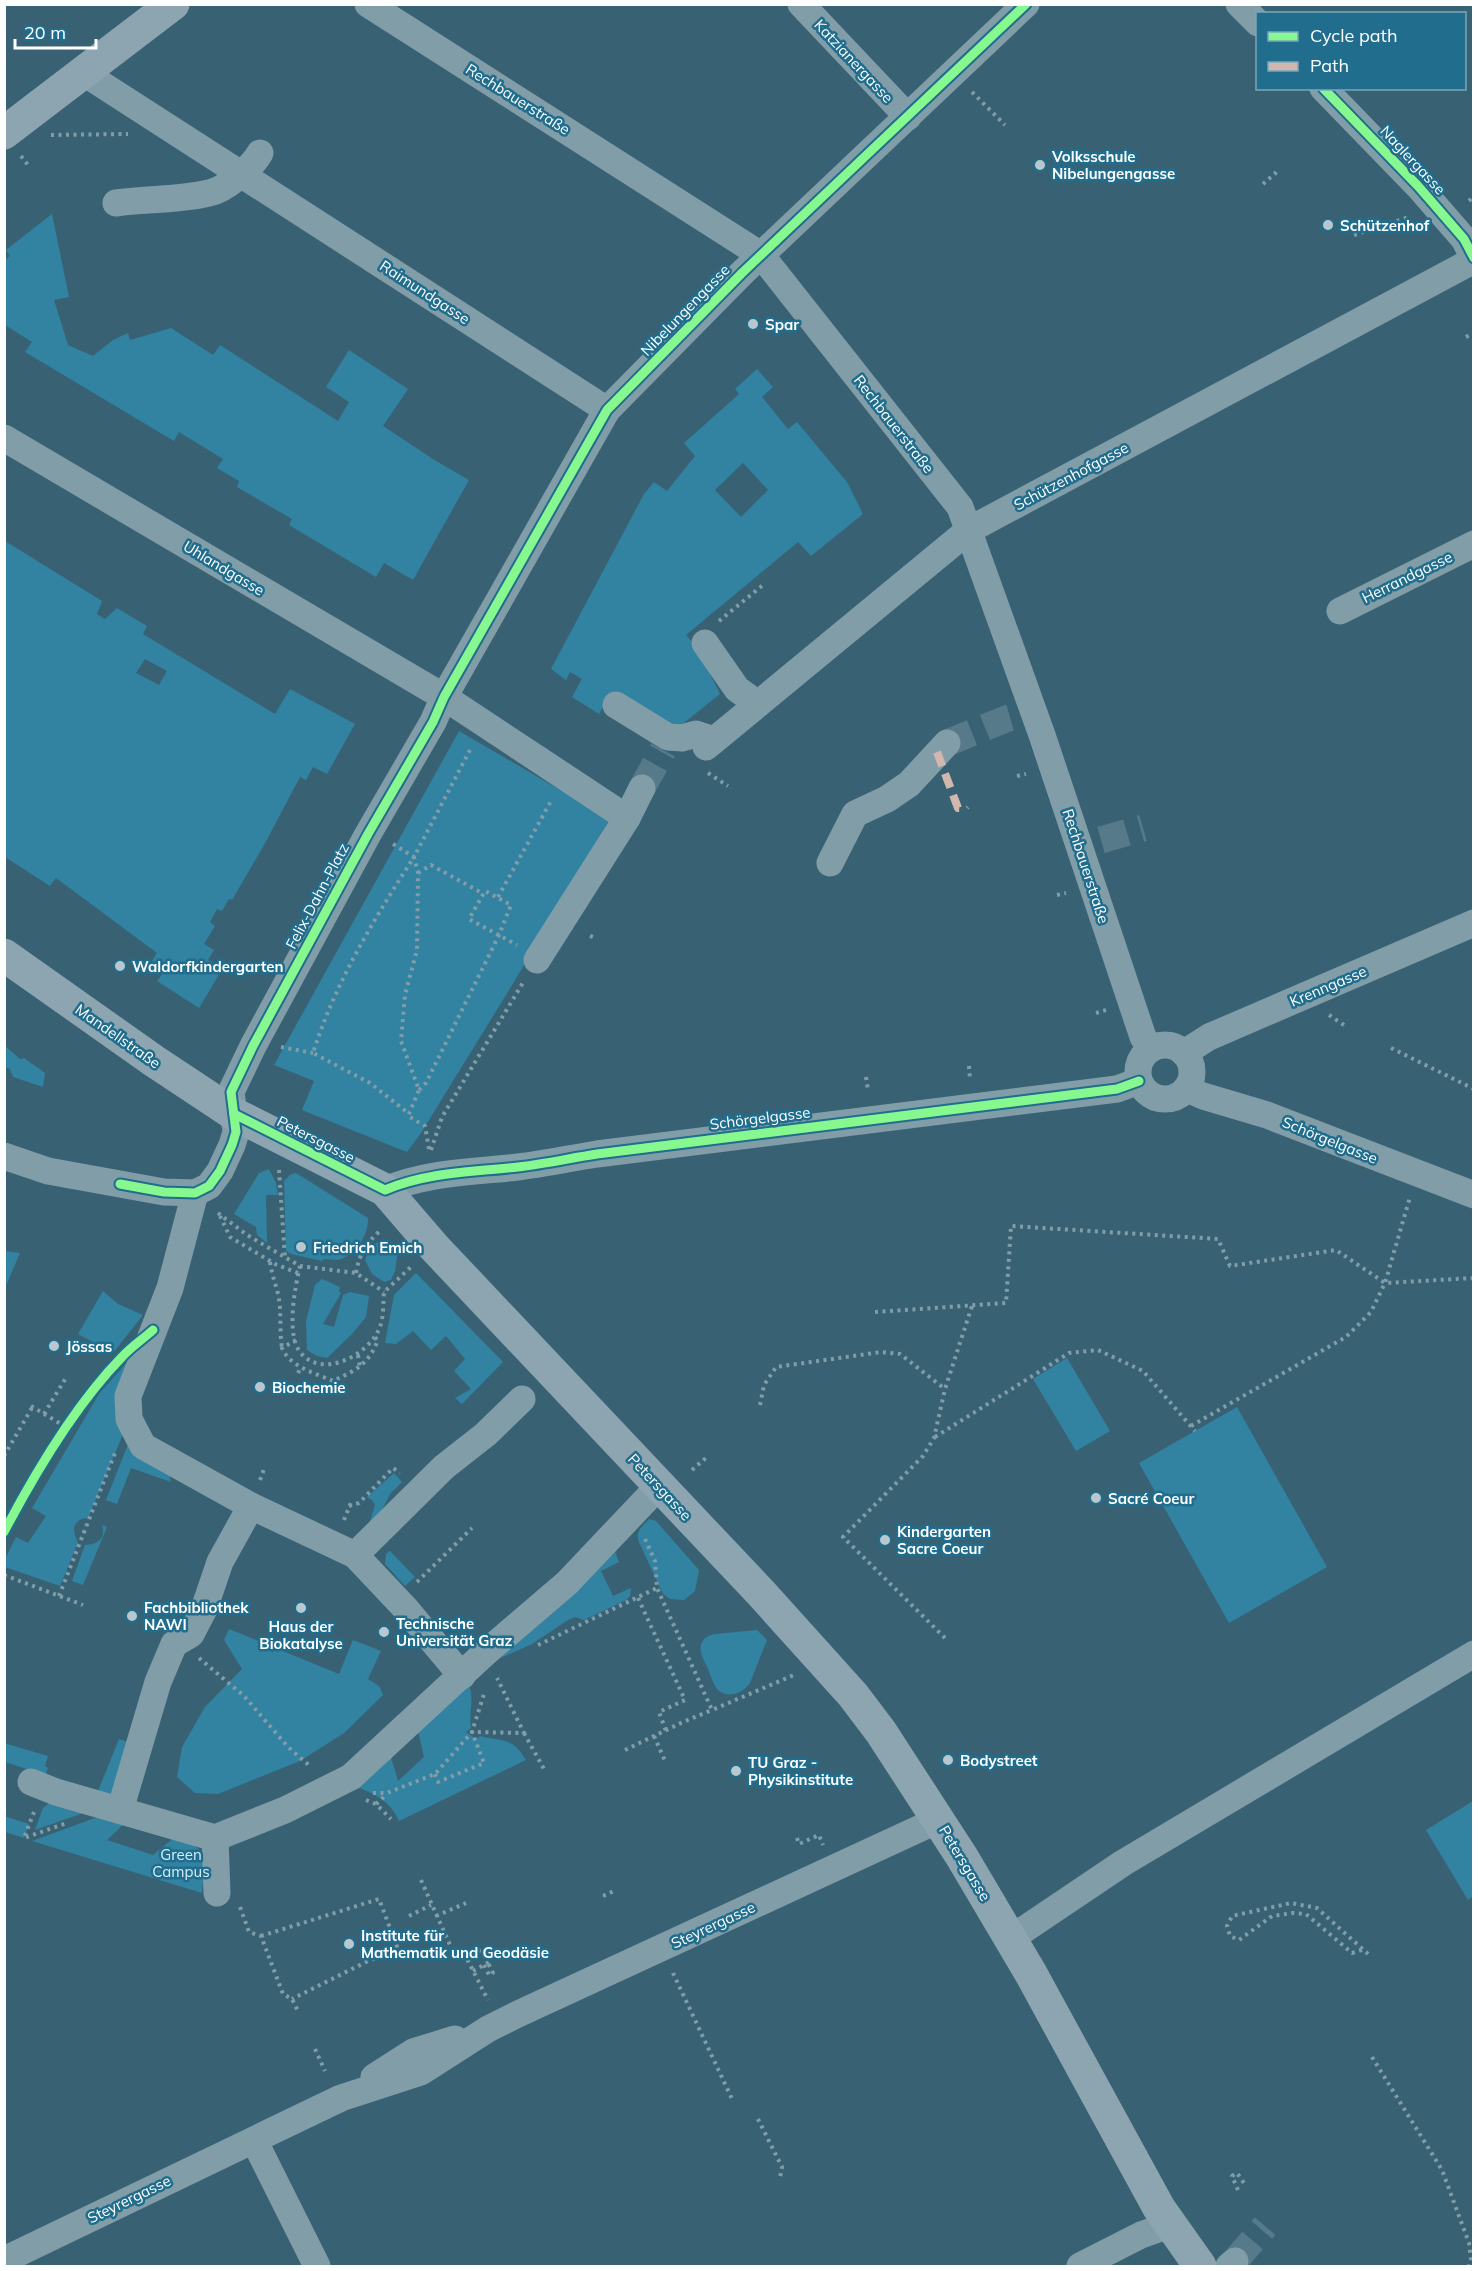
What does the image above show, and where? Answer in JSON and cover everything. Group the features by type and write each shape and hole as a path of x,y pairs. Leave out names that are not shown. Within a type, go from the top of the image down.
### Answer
{"main road":[{"path":"4,134 173,4"},
{"name":"Mandellstraße","path":"4,955 154,1061 234,1114"},
{"name":"Petersgasse","path":"234,1114 385,1190 434,1247 762,1594 853,1695 881,1731 938,1820 1010,1939 1169,2225 1200,2266"}],"street":[{"name":"Rechbauerstraße","path":"368,4 760,255 960,507 1042,735 1090,844 1143,1037 1150,1049"},
{"name":"Katzianergasse","path":"801,4 908,117"},
{"name":"Nibelungengasse","path":"444,698 607,411 760,255 1026,4"},
{"path":"1239,4 1256,22"},
{"name":"Raimundgasse","path":"84,73 607,411"},
{"name":"Naglergasse","path":"1325,90 1418,186 1464,239 1473,259"},
{"path":"116,202 212,193 242,174 260,153"},
{"name":"Schützenhofgasse","path":"709,753 758,704 969,530 1473,259"},
{"name":"Uhlandgasse","path":"4,438 444,698"},
{"name":"Herrandgasse","path":"1340,611 1473,544"},
{"path":"705,643 737,689 758,704"},
{"path":"444,698 627,818"},
{"name":"Felix-Dahn-Platz","path":"234,1114 231,1092 253,1046 368,834 433,722 444,698"},
{"path":"616,705 668,737 682,738 696,734 709,753"},
{"path":"830,862 855,814 887,799 909,784 947,743"},
{"path":"537,960 627,818 642,788"},
{"name":"Krenngasse","path":"1184,1053 1209,1037 1473,923"},
{"path":"1159,1045 1168,1045 1184,1053 1190,1061 1192,1070 1187,1089 1170,1098 1161,1099 1151,1096 1139,1081 1139,1063 1150,1049 1159,1045"},
{"name":"Schörgelgasse","path":"385,1190 404,1182 430,1176 518,1167 597,1154 1117,1089 1139,1081"},
{"name":"Schörgelgasse","path":"1187,1089 1267,1115 1473,1195"},
{"path":"4,1156 48,1171 164,1192 195,1193 209,1186 220,1171 236,1132 234,1114"},
{"path":"195,1193 170,1288 128,1396 129,1419 143,1446 251,1506 355,1555 462,1676"},
{"path":"355,1555 444,1467 486,1434 522,1399"},
{"path":"31,1782 56,1792 215,1838 343,1789 351,1777 462,1676 488,1661 567,1583 658,1486"},
{"path":"120,1810 158,1682 175,1644 192,1634 204,1609 220,1562 251,1506"},
{"path":"1010,1939 1123,1863 1473,1654"},
{"name":"Steyrergasse","path":"4,2260 341,2098 413,2052 489,2016 938,1820"},
{"path":"215,1838 227,1897"},
{"path":"254,2140 317,2266"},
{"path":"1080,2266 1141,2235 1169,2225"}],"path":[{"path":"969,89 1005,125"},
{"path":"41,135 134,134"},
{"path":"1263,184 1279,170"},
{"path":"1469,201 1473,196"},
{"path":"1354,235 1410,216"},
{"path":"1362,221 1366,231"},
{"path":"1466,336 1473,333"},
{"path":"313,1053 324,1021 375,917 414,857 472,744"},
{"path":"709,753 728,786"},
{"path":"1017,776 1026,774"},
{"path":"498,897 554,794"},
{"path":"392,844 414,857 418,873 417,950 405,995 401,1041 419,1090"},
{"path":"408,1113 419,1090 426,1083 499,935 511,905 485,891 482,893 431,865 418,873"},
{"path":"482,893 469,919 499,935"},
{"path":"1057,896 1066,893"},
{"path":"280,1047 313,1053 370,1083 408,1113 408,1116 426,1126 430,1154 442,1117 537,960"},
{"path":"1096,1013 1106,1010"},
{"path":"1326,1012 1344,1025"},
{"path":"1391,1048 1473,1089"},
{"path":"969,1066 970,1080"},
{"path":"866,1077 868,1090"},
{"path":"279,1163 285,1258"},
{"path":"1191,1426 1346,1337 1371,1312 1385,1283 1410,1199"},
{"path":"298,1273 270,1261 230,1238 218,1213 247,1235 300,1266 356,1273 384,1292"},
{"path":"356,1273 358,1258 369,1240 386,1226"},
{"path":"875,1312 1006,1303 1011,1226 1218,1239 1230,1266 1336,1250 1385,1283 1473,1278"},
{"path":"300,1266 292,1322 296,1340 301,1353 314,1362 336,1364 358,1355 380,1329 384,1292 419,1260"},
{"path":"270,1261 272,1280 278,1296 282,1348 301,1367 333,1383 360,1368 378,1340 373,1336"},
{"path":"945,1638 843,1537 923,1456 934,1438 945,1389 972,1306"},
{"path":"273,1325 279,1321"},
{"path":"282,1348 296,1340"},
{"path":"934,1438 1069,1353 1098,1350 1143,1371 1195,1431"},
{"path":"760,1405 764,1385 776,1367 881,1352 900,1354 945,1389"},
{"path":"358,1355 360,1368"},
{"path":"366,1360 371,1366"},
{"path":"298,1373 301,1367"},
{"path":"44,1414 67,1376"},
{"path":"4,1456 32,1406 66,1427"},
{"path":"59,1441 73,1418"},
{"path":"59,1596 129,1419"},
{"path":"692,1470 707,1457"},
{"path":"342,1525 352,1500"},
{"path":"632,1513 655,1560 657,1588 712,1710"},
{"path":"396,1599 472,1528"},
{"path":"4,1575 83,1605"},
{"path":"534,1648 657,1588"},
{"path":"638,1598 685,1700 658,1712 666,1731"},
{"path":"175,1644 228,1681 306,1764 326,1774 343,1789 376,1804 391,1820"},
{"path":"376,1804 387,1793 435,1774 472,1732 488,1661"},
{"path":"488,1661 544,1769"},
{"path":"625,1750 822,1662"},
{"path":"472,1732 524,1733"},
{"path":"435,1774 438,1782 484,1763 472,1732"},
{"path":"654,1736 665,1761"},
{"path":"343,1789 387,1793"},
{"path":"797,1838 799,1844 819,1835 823,1846"},
{"path":"421,1880 454,1954 485,1950"},
{"path":"603,1896 614,1891"},
{"path":"227,1897 249,1932 261,1936 379,1899 398,1949 368,1961 292,1999"},
{"path":"436,1916 466,1903"},
{"path":"1362,1950 1352,1953 1306,1914 1293,1913 1272,1917 1239,1940 1230,1936 1227,1926 1232,1916 1291,1903 1317,1908 1368,1954"},
{"path":"408,1916 431,1905"},
{"path":"261,1936 283,1994 292,1999 298,2011"},
{"path":"464,1953 489,2016"},
{"path":"472,1971 488,1963"},
{"path":"672,1972 733,2101"},
{"path":"315,2049 325,2071"},
{"path":"1372,2057 1442,2170 1469,2243 1472,2260 1469,2266"},
{"path":"758,2119 782,2167 780,2178"},
{"path":"1238,2190 1232,2176 1238,2173 1246,2186"}],"green space":[{"path":"52,214 69,297 54,300 68,345 93,356 113,340 128,333 130,340 171,328 213,355 220,345 338,421 349,402 326,387 349,350 408,389 383,426 469,480 413,580 384,563 376,577 289,525 292,519 237,487 239,481 217,468 223,459 179,432 174,441 25,352 32,342 5,325 5,260 10,256 6,250"},
{"path":"757,369 773,387 762,397 788,429 797,422 847,482 863,514 811,556 798,542 686,635 698,649 720,694 675,730 611,692 599,714 572,697 582,679 570,672 566,680 551,669 644,494 654,482 667,491 695,456 684,443 739,394 735,389","holes":["743,463 768,490 741,517 715,490"]},
{"path":"5,541 102,601 97,614 105,619 117,608 147,626 143,634 275,714 290,689 355,724 327,774 313,767 306,780 300,777 232,900 229,899 222,911 217,909 210,922 215,926 204,944 214,950 208,960 223,968 199,1008 157,981 165,970 152,961 157,953 56,878 50,886 5,857","holes":["145,659 167,671 159,685 136,673"]},
{"path":"459,731 610,819 514,982 407,1152 302,1110 314,1081 274,1065"},
{"path":"5,1046 20,1059 24,1058 45,1073 43,1087 13,1077 10,1069 5,1067"},
{"path":"269,1169 276,1183 278,1195 266,1195 267,1243 257,1235 256,1227 234,1214 259,1173"},
{"path":"296,1173 368,1218 368,1225 360,1244 344,1258 323,1259 322,1261 286,1251 284,1181 291,1174"},
{"path":"384,1239 398,1250 395,1271 391,1280 384,1282 372,1274 365,1260 371,1246"},
{"path":"5,1251 20,1253 5,1288"},
{"path":"416,1273 503,1362 462,1404 455,1398 471,1389 454,1371 465,1359 446,1336 431,1350 413,1331 396,1344 385,1343 394,1295"},
{"path":"322,1279 340,1287 341,1293 323,1324 334,1327 343,1295 350,1292 369,1296 366,1317 327,1358 317,1356 307,1350 306,1321 315,1285"},
{"path":"103,1291 118,1304 143,1315 113,1353 78,1334"},
{"path":"1067,1358 1110,1431 1076,1451 1033,1379"},
{"path":"130,1359 126,1427 88,1518 76,1523 74,1533 78,1542 60,1586 5,1567 4,1561 16,1537 28,1543 46,1516 32,1508 99,1394"},
{"path":"1237,1407 1327,1567 1229,1623 1139,1463"},
{"path":"130,1439 169,1473 171,1482 131,1468 117,1504 106,1500"},
{"path":"394,1473 402,1482 390,1494 378,1518 370,1521 375,1505 367,1497"},
{"path":"649,1519 656,1521 699,1570 695,1591 684,1600 670,1599 663,1594 639,1542 639,1532"},
{"path":"102,1525 107,1527 83,1585 72,1581 85,1545 97,1542 102,1537"},
{"path":"390,1551 415,1577 405,1586 385,1564 386,1554"},
{"path":"612,1551 615,1552 619,1562 601,1571 613,1596 631,1588 630,1596 626,1600 584,1620 575,1617 568,1620 532,1644 503,1657 500,1652"},
{"path":"229,1629 339,1674 353,1640 381,1651 368,1679 379,1686 383,1695 344,1733 300,1761 218,1794 195,1793 177,1777 182,1747 205,1707 242,1669 224,1640"},
{"path":"757,1630 767,1640 750,1683 735,1694 721,1692 714,1684 702,1656 702,1643 706,1637 713,1634"},
{"path":"467,1683 471,1693 471,1728 466,1732 476,1739 480,1736 512,1744 526,1760 399,1821 386,1803 376,1795 356,1786 391,1757 398,1781 424,1757 418,1731"},
{"path":"119,1739 128,1742 109,1800 96,1796"},
{"path":"4,1743 48,1756 45,1766 48,1768 45,1775 5,1762"},
{"path":"1473,1801 1473,1896 1468,1900 1426,1830"},
{"path":"49,1803 92,1810 35,1830 43,1808"},
{"name":"Green Campus","path":"103,1815 126,1822 107,1840 153,1855 175,1837 201,1851 205,1863 202,1893 32,1841"},
{"path":"4,1816 29,1824 24,1838 5,1832"}],"tunnel":[{"path":"947,743 1006,719 1034,711"},
{"path":"642,788 663,750"},
{"path":"1101,840 1143,828"},
{"path":"1235,2261 1265,2226"}],"tram line":[{"path":"4,126 164,4"},
{"path":"4,140 181,4"}],"marked path":[{"path":"937,752 958,808 967,808"}],"cycle path":[{"path":"120,1184 164,1192 195,1193 209,1186 220,1171 236,1132 231,1092 253,1046 368,834 433,722 444,697 607,410 742,273 1026,4"},
{"path":"1325,90 1418,186 1464,239 1474,258"},
{"path":"234,1114 385,1190 417,1180 451,1174 1117,1089 1139,1081"},
{"path":"4,1532 29,1486 73,1417 126,1353 153,1330"}],"place":[{"name":"Volksschule Nibelungengasse","path":"1040,165"},
{"name":"Schützenhof","path":"1328,225"},
{"name":"Spar","path":"753,324"},
{"name":"Waldorfkindergarten","path":"120,966"},
{"name":"Friedrich Emich","path":"301,1247"},
{"name":"Jössas","path":"54,1346"},
{"name":"Biochemie","path":"260,1387"},
{"name":"Sacré Coeur","path":"1096,1498"},
{"name":"Kindergarten Sacre Coeur","path":"885,1540"},
{"name":"Haus der Biokatalyse","path":"301,1608"},
{"name":"Fachbibliothek NAWI","path":"132,1616"},
{"name":"Technische Universität Graz","path":"384,1632"},
{"name":"Bodystreet","path":"948,1760"},
{"name":"TU Graz - Physikinstitute","path":"736,1771"},
{"name":"Institute für Mathematik und Geodäsie","path":"349,1944"}]}
